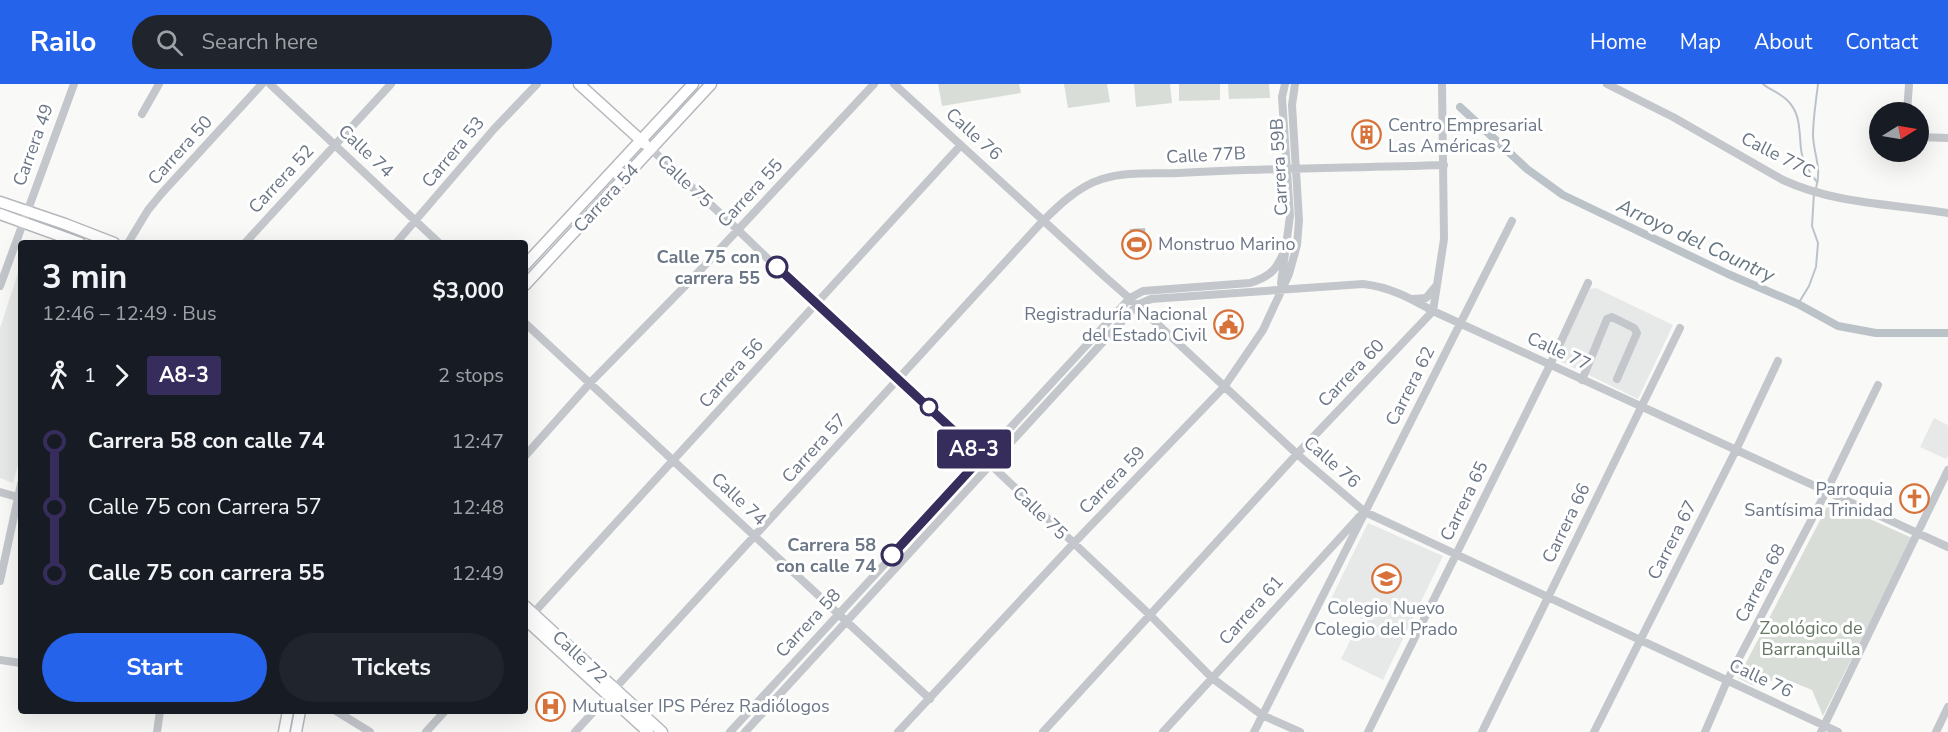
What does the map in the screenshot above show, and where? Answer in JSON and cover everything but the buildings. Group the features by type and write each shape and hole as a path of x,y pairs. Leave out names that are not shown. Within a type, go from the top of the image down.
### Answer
{"main road":[{"name":"Calle 75","path":"579,84 651,149"},
{"name":"Carrera 54","path":"528,262 693,84"},
{"name":"Carrera 54","path":"528,282 711,84"},
{"path":"0,202 74,240"},
{"path":"0,214 25,216 104,240"},
{"path":"562,224 573,233"},
{"name":"Calle 72","path":"528,617 611,693 648,732"},
{"name":"Calle 72","path":"611,693 662,732"},
{"path":"284,732 287,714"},
{"path":"296,732 299,714"}],"street":[{"name":"Carrera 49","path":"0,286 74,84"},
{"path":"142,114 159,84"},
{"name":"Carrera 50","path":"130,240 148,210 162,193 262,84"},
{"name":"Calle 74","path":"270,84 436,240"},
{"name":"Carrera 52","path":"248,240 391,84"},
{"name":"Carrera 53","path":"399,240 494,129 537,84"},
{"name":"Carrera 55","path":"528,453 874,84"},
{"name":"Calle 76","path":"894,84 1297,454 1365,512 1727,681 1823,729 1838,732"},
{"name":"Carrera 59B","path":"1281,290 1297,245 1299,220 1282,97 1285,84"},
{"name":"Carrera 59B","path":"1281,290 1290,216 1292,105 1295,84"},
{"path":"1433,311 1444,239 1442,84"},
{"name":"Calle 77C","path":"1607,84 1673,117 1801,188 1834,197 1948,213"},
{"path":"1908,102 1909,84"},
{"path":"1929,137 1948,138"},
{"name":"Carrera 56","path":"528,615 673,461 961,145"},
{"name":"Calle 75","path":"651,149 991,465 1151,616 1212,678 1262,715 1299,732"},
{"name":"Calle 77B","path":"1080,190 1104,178 1131,174 1292,167 1332,169 1444,165"},
{"name":"Carrera 57","path":"575,732 1044,220 1080,190"},
{"name":"Carrera 62","path":"1254,732 1512,221"},
{"path":"1134,302 1143,291 1250,283 1264,279 1273,273 1280,263 1286,247"},
{"path":"1412,299 1426,298 1439,279"},
{"name":"Carrera 65","path":"1368,732 1550,365 1588,283"},
{"name":"Calle 77","path":"1134,302 1363,284 1380,286 1948,547"},
{"name":"Carrera 59","path":"902,731 1073,544 1224,387 1263,330 1281,290"},
{"name":"Carrera 58","path":"730,732 1064,369 1134,302"},
{"name":"Carrera 58","path":"746,732 1073,376 1134,302"},
{"name":"Carrera 60","path":"1043,732 1297,454 1433,311"},
{"path":"1582,380 1607,319 1612,317 1634,328 1637,333 1617,379"},
{"name":"Calle 74","path":"528,325 930,699"},
{"name":"Carrera 66","path":"1482,732 1680,328"},
{"name":"Carrera 67","path":"1594,732 1736,450 1778,361"},
{"path":"1064,369 1073,376"},
{"name":"Carrera 68","path":"1705,732 1727,681 1826,492 1878,385"},
{"path":"1823,729 1947,475"},
{"path":"0,492 18,497"},
{"path":"0,581 18,501"},
{"name":"Carrera 61","path":"1163,732 1365,512"},
{"path":"1324,555 1330,552 1336,554 1340,560 1339,567"},
{"path":"0,660 18,663"},
{"path":"772,686 780,694"},
{"path":"1936,732 1948,707"},
{"path":"157,732 160,714"},
{"path":"341,714 370,732"},
{"path":"426,732 442,714"}],"shaded area":[{"name":"Monstruo Marino","path":"1145,228 1147,254 1135,254 1129,242 1130,229"},
{"path":"18,273 18,465 13,483 0,478 0,328"},
{"path":"1596,288 1673,325 1638,399 1556,359 1590,289"},
{"path":"1934,418 1948,425 1948,456 1946,459 1920,447"},
{"name":"Colegio Nuevo Colegio del Prado","path":"1368,523 1443,556 1383,680 1341,659 1361,618 1329,603"}],"green space":[{"path":"938,84 1019,84 1021,93 942,106"},
{"path":"1064,84 1107,84 1110,102 1068,108"},
{"path":"1134,84 1170,84 1172,103 1136,107"},
{"path":"1179,84 1220,84 1220,100 1179,101"},
{"path":"1228,84 1269,84 1270,98 1229,99"},
{"name":"Zoológico de Barranquilla","path":"1830,501 1912,538 1823,716 1812,690 1783,678 1752,685 1738,678"}],"waterway":[{"path":"1763,84 1792,105 1798,123 1803,158 1817,182"},
{"path":"1816,188 1818,168 1813,136 1818,84"},
{"name":"Arroyo del Country","path":"1460,107 1527,169 1563,195 1728,274 1798,304 1838,326 1876,333 1948,333"},
{"path":"1798,304 1809,286 1816,267 1818,243 1812,226 1814,193"}],"bus line":[{"name":"A8-3","path":"777,267 982,457 892,555"}],"place":[{"name":"Centro Empresarial Las Américas 2","path":"1367,135"},
{"name":"Monstruo Marino","path":"1137,244"},
{"name":"Calle 75 con carrera 55","path":"777,267"},
{"name":"Registraduría Nacional del Estado Civil","path":"1228,324"},
{"name":"Parroquia Santísima Trinidad","path":"1914,499"},
{"name":"Carrera 58 con calle 74","path":"892,555"},
{"name":"Colegio Nuevo Colegio del Prado","path":"1386,579"},
{"name":"Mutualser IPS Pérez Radiólogos","path":"551,706"}]}
